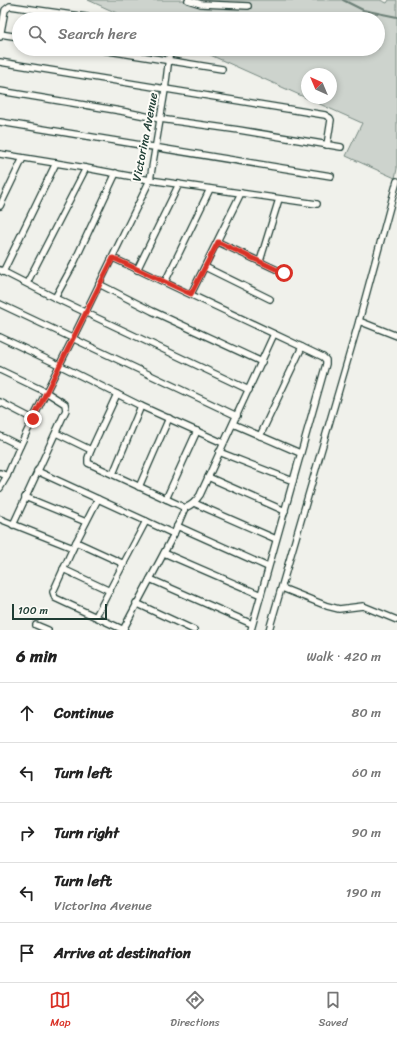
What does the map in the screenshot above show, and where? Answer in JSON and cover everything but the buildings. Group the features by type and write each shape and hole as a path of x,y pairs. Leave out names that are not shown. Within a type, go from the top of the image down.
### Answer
{"street":[{"path":"188,0 201,4 248,6"},
{"path":"0,37 5,10 10,6 52,12"},
{"path":"0,34 12,36"},
{"path":"142,56 222,70"},
{"name":"Victorina Avenue","path":"0,488 150,180 165,90 169,56"},
{"path":"0,62 325,115 331,120 327,145"},
{"path":"0,91 160,119 239,130 340,147"},
{"path":"0,122 332,176"},
{"path":"0,154 150,180 317,204"},
{"path":"0,206 23,158"},
{"path":"56,163 1,271 249,390"},
{"path":"27,283 86,168"},
{"path":"55,298 73,265 116,173"},
{"path":"269,630 359,321 397,181"},
{"path":"137,270 180,184"},
{"path":"165,282 210,189"},
{"path":"191,294 218,242 240,194"},
{"path":"260,261 279,198"},
{"path":"218,242 284,273"},
{"path":"113,258 323,357 326,360 252,627 150,579"},
{"path":"205,267 270,299"},
{"path":"99,284 152,311 262,362"},
{"path":"0,304 237,416"},
{"path":"359,321 397,336"},
{"path":"98,499 52,592 55,598 124,630 136,604 174,534 185,508 194,503 200,495 274,334"},
{"path":"0,337 141,406 223,443"},
{"path":"260,436 302,347"},
{"path":"0,370 46,392 66,406 66,410 56,433 13,525"},
{"path":"117,394 91,450 88,463 185,508"},
{"path":"0,402 33,419"},
{"path":"113,474 141,406"},
{"path":"139,487 169,418"},
{"path":"233,424 300,454"},
{"path":"166,499 197,431"},
{"path":"56,433 91,450"},
{"path":"0,436 20,446"},
{"path":"219,452 293,481"},
{"path":"37,471 174,534"},
{"path":"0,472 7,476"},
{"path":"208,477 284,511"},
{"path":"25,497 86,522"},
{"path":"194,503 276,539"},
{"path":"0,519 73,548"},
{"path":"96,616 146,521"},
{"path":"177,526 268,567"},
{"path":"76,542 124,564"},
{"path":"164,553 261,595"},
{"path":"63,569 110,591"},
{"path":"282,588 327,606 339,609 363,606 397,620"},
{"path":"136,604 194,630"},
{"path":"36,626 48,630"}],"shaded area":[{"path":"88,0 380,0 387,3 389,0 397,0 397,169 395,178 346,156 362,123 320,104 337,104 337,68 301,68 301,96 213,56 385,56 385,12 115,12"}],"waterway":[{"path":"343,0 363,10 373,12"},
{"path":"385,15 397,17"}],"route":[{"path":"33,419 113,258 191,294 218,242 284,273"}]}
